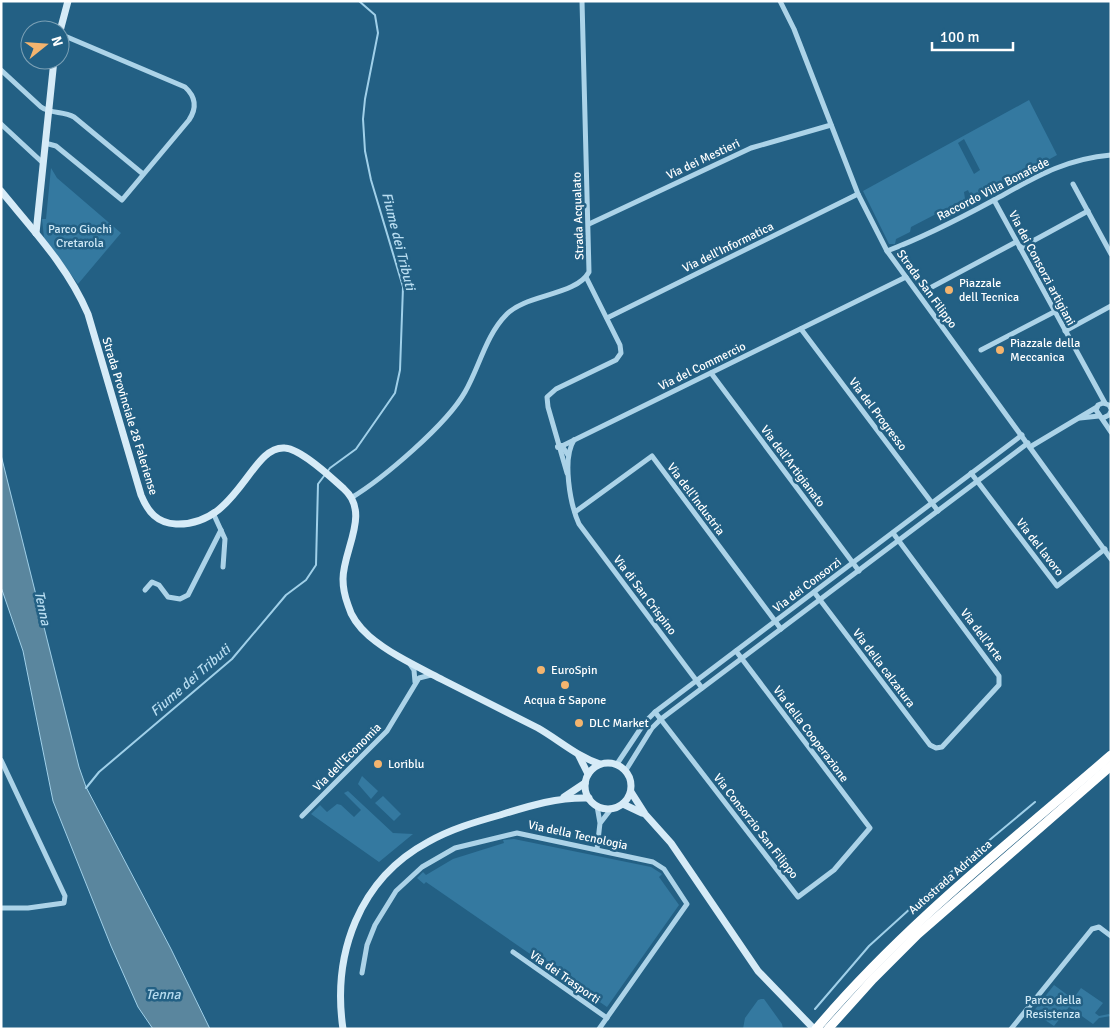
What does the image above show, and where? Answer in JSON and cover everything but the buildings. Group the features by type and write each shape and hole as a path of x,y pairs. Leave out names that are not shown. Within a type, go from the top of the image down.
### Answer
{"highway":[{"name":"Autostrada Adriatica","path":"815,1029 867,972 914,925 1111,755"},
{"name":"Autostrada Adriatica","path":"828,1029 872,979 918,934 1111,766"}],"main road":[{"path":"63,20 68,1"},
{"path":"36,233 53,70"},
{"name":"Strada Provinciale 28 Faleriense","path":"1,191 68,274 88,314 146,507 156,518 168,523 197,521 214,515 227,504 262,457 272,450 285,448 294,451 337,483 352,498"},
{"path":"26,222 38,203"},
{"path":"26,222 37,217"},
{"path":"352,498 356,525 343,578 348,607 367,634 408,662 541,730 579,756 600,764 617,764 626,770 632,784 631,792 623,804 611,809 597,806 589,798 585,783 588,774 600,764"},
{"path":"579,756 588,774"},
{"path":"343,1029 339,996 345,947 368,895 384,875 404,857 452,830 561,798 585,783"},
{"path":"631,792 645,814 671,844 758,971 815,1029"},
{"path":"561,798 589,798"},
{"path":"623,804 645,814"}],"street":[{"name":"Strada Acqualato","path":"352,498 392,467 454,409 471,381 498,325 507,313 527,302 571,286 586,277 590,266 582,1"},
{"name":"Strada San Filippo","path":"780,1 794,29 858,194 887,251 1111,559"},
{"path":"45,143 56,146 122,200 192,116 194,110 193,97 185,87 70,37"},
{"path":"1,70 48,112 66,113 74,117 143,174"},
{"path":"1,124 43,163"},
{"name":"Via dei Mestieri","path":"589,224 751,148 831,125"},
{"name":"Raccordo Villa Bonafede","path":"887,251 943,227 1064,164 1089,157 1111,155"},
{"path":"1073,184 1111,254"},
{"name":"Via dell'Informatica","path":"607,318 858,194"},
{"name":"Via dei Consorzi artigiani","path":"994,200 1104,403 1111,410 1103,418"},
{"path":"1020,248 1088,211"},
{"path":"930,288 1016,242"},
{"path":"575,512 569,480 548,407 548,397 552,392 619,357 620,345 586,277"},
{"name":"Via del Commercio","path":"560,446 906,277"},
{"path":"1065,331 1111,306"},
{"path":"981,350 1054,312"},
{"name":"Via del Progresso","path":"801,328 938,511"},
{"name":"Via dell'Artigianato","path":"711,373 859,571"},
{"name":"Via dei Consorzi artigiani","path":"1104,403 1103,418 1111,432"},
{"name":"Via dei Consorzi","path":"626,770 652,728 661,719 977,482 1029,445 1104,403"},
{"path":"1074,420 1103,418"},
{"name":"Via dei Consorzi","path":"617,764 645,722 655,712 1022,435"},
{"path":"569,480 568,455 574,440"},
{"path":"560,446 568,455"},
{"name":"Via dell'Industria","path":"575,512 652,456 781,629"},
{"name":"Via del lavoro","path":"971,473 1057,586 1105,549"},
{"name":"Via di San Crispino","path":"575,512 579,524 702,688"},
{"path":"214,515 225,539 223,567"},
{"path":"145,590 152,582 159,585 168,597 180,599 188,595 221,530"},
{"name":"Via dell'Arte","path":"893,533 999,676 998,685 942,747"},
{"name":"Via della calzatura","path":"814,592 930,745 936,748 942,747"},
{"name":"Via della Cooperazione","path":"736,651 870,828"},
{"path":"408,662 417,677"},
{"path":"417,677 420,670 418,667"},
{"path":"417,677 434,676"},
{"name":"Via dell'Economia","path":"302,816 387,731 417,677"},
{"name":"Via Consorzio San Filippo","path":"655,712 798,898 834,870 870,828"},
{"path":"1,760 65,896 64,903 52,906 1,908"},
{"path":"597,806 600,823 597,849"},
{"path":"600,823 611,809"},
{"name":"Via della Tecnologia","path":"362,973 367,945 383,908 408,878 439,856 476,842 518,833 659,864 687,904 599,1029"},
{"path":"1011,1029 1092,928 1099,927 1111,936"},
{"name":"Via dei Trasporti","path":"513,952 606,1018"}],"green space":[{"path":"1029,100 1057,155 977,199 976,195 971,197 968,190 964,192 965,199 911,227 910,232 896,239 895,244 889,244 863,191","holes":["964,139 980,170 974,174 958,143"]},
{"name":"Parco Giochi Cretarola","path":"51,168 57,178 121,233 78,284 44,238 42,219 46,219"},
{"path":"362,776 378,791 371,799 358,784"},
{"path":"348,791 393,833 413,834 379,862 311,814 320,805 327,812 337,804 341,805 354,817 361,810 344,793"},
{"path":"383,796 401,814 394,821 375,803"},
{"path":"514,839 651,867 662,874 659,877 679,905 607,1007 426,882 424,884 417,878 423,872 426,875 453,859 504,843 503,840"},
{"name":"Parco della Resistenza","path":"1054,985 1073,999 1081,988 1103,1003 1095,1013 1099,1016 1109,1014 1111,1016 1099,1018 1093,1024 1069,1007 1054,1026 1033,1012"},
{"path":"764,999 782,1024 783,1029 743,1029 745,1018 758,1000"}],"water":[{"name":"Tenna","path":"1,455 79,767 86,787 171,949 210,1029 153,1029 138,1007 111,946 53,801 23,651 1,587"}],"waterway":[{"name":"Fiume dei Tributi","path":"86,788 99,772 232,659 286,595 306,580 316,565 318,484 330,468 356,449 395,393 400,370 403,287 371,180 365,151 363,119 365,99 378,33 375,15 359,1"},
{"path":"815,1009 869,946 944,878 1035,802"}],"place":[{"name":"Piazzale dell Tecnica","path":"949,290"},
{"name":"Piazzale della Meccanica","path":"1000,350"},
{"name":"EuroSpin","path":"541,670"},
{"name":"Acqua & Sapone","path":"565,685"},
{"name":"DLC Market","path":"579,723"},
{"name":"Loriblu","path":"378,764"}]}
